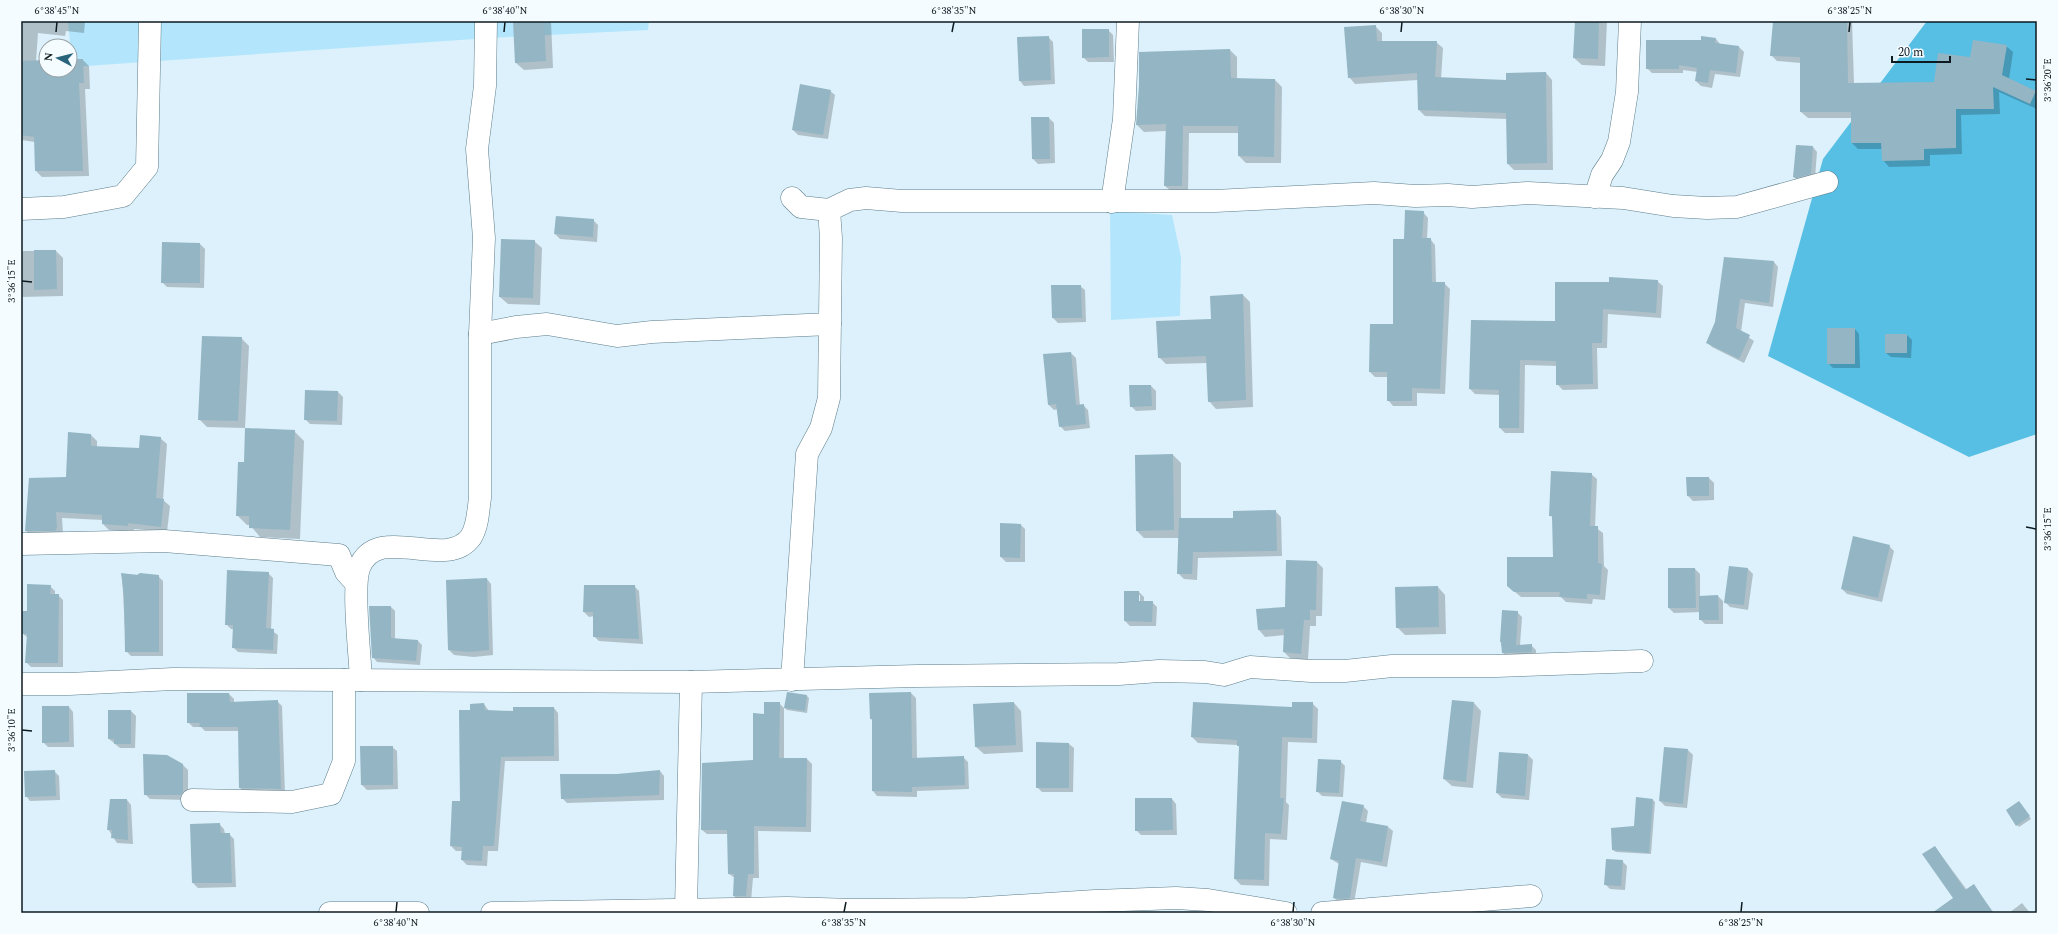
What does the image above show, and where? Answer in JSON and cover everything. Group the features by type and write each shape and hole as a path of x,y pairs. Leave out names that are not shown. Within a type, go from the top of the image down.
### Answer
{"street":[{"path":"21,208 64,207 123,196 147,167 150,21"},
{"path":"192,800 292,802 331,794 344,761 352,680 356,583 360,567 369,555 387,546 444,550 463,546 472,536 477,522 480,498 480,334 484,238 477,149 485,86 486,21"},
{"path":"1112,202 1124,120 1128,21"},
{"path":"1595,197 1602,175 1612,160 1618,142 1627,92 1630,21"},
{"path":"792,198 801,207 829,210 850,200 866,198 902,201 1049,200 1112,202 1215,201 1374,192 1415,196 1448,195 1472,197 1528,193 1623,198 1673,206 1737,207 1827,182"},
{"path":"792,680 807,454 821,428 828,398 831,238 829,210"},
{"path":"480,334 516,327 547,324 617,336 652,332 830,324"},
{"path":"21,544 164,541 339,555 346,572 356,583"},
{"path":"21,684 69,684 173,679 691,682 1119,674 1159,671 1205,672 1224,675 1250,668 1311,672 1345,671 1392,666 1458,667 1642,661"},
{"path":"686,909 691,682"},
{"path":"1322,913 1531,896"},
{"path":"492,913 686,909 968,909 1096,901 1176,898 1208,900 1286,913"},
{"path":"330,913 418,913"}],"shaded area":[{"path":"68,21 649,21 648,30 489,38 78,67 78,38 69,38"},
{"path":"1927,21 2037,21 2037,434 1969,457 1768,356 1823,159"},
{"path":"1110,211 1172,215 1181,257 1180,316 1111,320"}],"building":[{"path":"513,21 544,21 546,61 515,63"},
{"path":"1575,21 1599,21 1598,59 1573,58"},
{"path":"1773,21 1847,21 1848,83 1934,82 1938,53 1970,57 1973,40 2007,45 2002,75 2036,91 2030,104 1993,87 1994,109 1956,109 1956,148 1924,149 1924,160 1882,161 1881,143 1851,143 1851,112 1800,112 1800,57 1770,56"},
{"path":"1376,25 1377,41 1437,41 1435,77 1506,80 1506,73 1546,72 1547,163 1507,164 1506,113 1418,110 1417,73 1348,78 1344,27"},
{"path":"1082,29 1109,29 1109,57 1082,58"},
{"path":"1049,36 1051,80 1019,81 1017,37"},
{"path":"1701,36 1716,38 1715,43 1739,46 1736,73 1710,70 1708,83 1695,81 1697,68 1679,65 1679,69 1646,69 1646,40 1701,40"},
{"path":"1230,49 1231,78 1275,79 1274,157 1238,156 1238,126 1183,126 1182,186 1164,186 1166,124 1136,125 1139,86 1139,52"},
{"path":"78,59 83,59 84,83 79,83 83,171 35,171 34,137 21,135 21,61 38,60 38,78 78,78"},
{"path":"800,84 831,90 823,135 792,130"},
{"path":"1031,117 1049,117 1050,159 1032,159"},
{"path":"1796,145 1813,146 1811,174 1796,178 1793,177"},
{"path":"1405,210 1424,211 1422,238 1431,238 1432,282 1445,282 1440,389 1412,388 1412,401 1387,401 1387,372 1369,372 1370,324 1393,324 1393,239 1404,239"},
{"path":"556,216 594,219 593,237 554,234"},
{"path":"501,239 535,240 533,298 499,297"},
{"path":"162,242 200,243 200,283 161,283"},
{"path":"34,250 56,250 57,289 34,290"},
{"path":"1724,257 1774,261 1769,303 1740,299 1736,328 1750,335 1739,359 1706,343 1715,322"},
{"path":"1609,277 1658,280 1656,313 1603,309 1602,343 1592,343 1593,384 1556,385 1556,361 1520,360 1519,428 1499,428 1499,390 1469,389 1471,320 1555,321 1555,282 1609,282"},
{"path":"1051,285 1081,285 1082,318 1052,318"},
{"path":"1243,294 1246,400 1208,402 1206,356 1158,358 1156,321 1211,319 1210,296"},
{"path":"1827,328 1855,328 1855,364 1827,364"},
{"path":"1885,334 1907,334 1907,353 1885,353"},
{"path":"202,336 242,337 238,421 198,420"},
{"path":"1071,352 1076,405 1084,404 1086,424 1059,427 1056,404 1048,405 1043,354"},
{"path":"1129,385 1151,385 1152,406 1130,407"},
{"path":"305,390 338,391 337,421 304,420"},
{"path":"245,428 295,430 290,530 249,528 249,516 236,516 238,462 244,462"},
{"path":"68,432 91,434 91,446 139,448 140,435 161,437 156,498 164,499 161,527 128,523 128,526 102,524 102,515 56,512 57,528 55,531 25,531 29,478 66,477"},
{"path":"1173,454 1174,530 1136,531 1135,455"},
{"path":"1551,471 1592,473 1590,526 1598,526 1598,563 1602,564 1600,595 1587,594 1587,599 1559,597 1560,592 1514,592 1507,586 1507,557 1553,557 1552,516 1549,516"},
{"path":"1686,477 1709,477 1709,496 1687,496"},
{"path":"1276,510 1277,551 1193,552 1192,574 1177,574 1179,518 1233,518 1233,511"},
{"path":"1000,523 1021,524 1020,558 1000,557"},
{"path":"1853,536 1890,545 1878,598 1841,589"},
{"path":"1286,560 1317,561 1316,610 1310,610 1310,620 1304,620 1301,654 1283,652 1284,629 1258,630 1256,609 1285,607"},
{"path":"1729,566 1748,568 1744,605 1724,603"},
{"path":"1668,568 1695,568 1696,608 1668,608"},
{"path":"227,570 269,572 266,628 274,629 273,650 232,648 233,625 225,625"},
{"path":"121,573 159,575 159,652 125,652 124,596"},
{"path":"487,578 489,650 469,652 448,650 446,580"},
{"path":"27,584 51,585 50,594 59,594 58,663 25,663 27,634 21,634 21,611 27,611"},
{"path":"584,585 635,585 639,639 593,637 593,612 583,612"},
{"path":"1438,586 1439,627 1396,628 1395,587"},
{"path":"1124,591 1139,591 1139,601 1153,601 1152,622 1124,621"},
{"path":"1718,595 1719,620 1699,620 1699,596"},
{"path":"369,606 391,606 391,638 418,640 416,661 372,658"},
{"path":"1502,610 1518,611 1516,645 1532,644 1532,652 1502,653 1500,642"},
{"path":"787,692 807,695 805,711 784,708"},
{"path":"911,692 912,758 964,756 965,785 912,787 912,792 872,791 872,719 870,719 869,693"},
{"path":"187,693 229,693 230,702 278,700 281,789 239,788 238,727 199,727 200,723 187,723"},
{"path":"1452,700 1474,702 1466,782 1443,779"},
{"path":"764,702 780,702 779,758 807,758 806,827 754,826 754,874 748,874 746,896 733,896 734,874 728,874 727,830 701,830 702,763 753,760 753,713 764,714"},
{"path":"1014,702 1016,745 975,747 973,704"},
{"path":"1193,702 1292,707 1292,702 1313,702 1312,738 1282,737 1280,798 1284,798 1281,834 1265,833 1264,880 1234,879 1239,746 1237,746 1237,740 1191,737"},
{"path":"484,703 485,710 513,711 513,707 554,707 554,756 501,757 494,846 483,846 482,861 461,860 462,847 450,846 452,801 460,801 459,710 470,710 470,704"},
{"path":"42,706 69,706 69,742 42,743"},
{"path":"108,710 131,710 131,744 114,744 114,739 108,739"},
{"path":"1036,742 1069,743 1069,788 1036,788"},
{"path":"360,746 393,746 393,785 361,785"},
{"path":"1664,747 1688,749 1683,804 1659,801"},
{"path":"1499,752 1528,754 1525,796 1496,793"},
{"path":"143,754 167,755 183,764 183,792 181,795 144,795"},
{"path":"1318,759 1341,760 1339,793 1316,792"},
{"path":"55,770 56,796 25,797 24,771"},
{"path":"660,770 659,795 561,799 560,774 617,774"},
{"path":"1636,797 1653,799 1649,853 1612,850 1611,828 1634,826"},
{"path":"1135,798 1172,798 1173,830 1135,831"},
{"path":"110,799 127,799 128,840 111,838 112,830 107,830"},
{"path":"1342,801 1364,805 1360,821 1388,826 1382,862 1356,858 1350,898 1340,899 1333,898 1339,861 1330,859"},
{"path":"2019,801 2030,816 2016,826 2006,810"},
{"path":"220,823 221,833 230,833 232,883 192,883 190,824"},
{"path":"1935,846 1965,890 1974,884 1993,913 1932,913 1953,898 1922,854"},
{"path":"1606,859 1623,860 1621,886 1604,885"}]}
